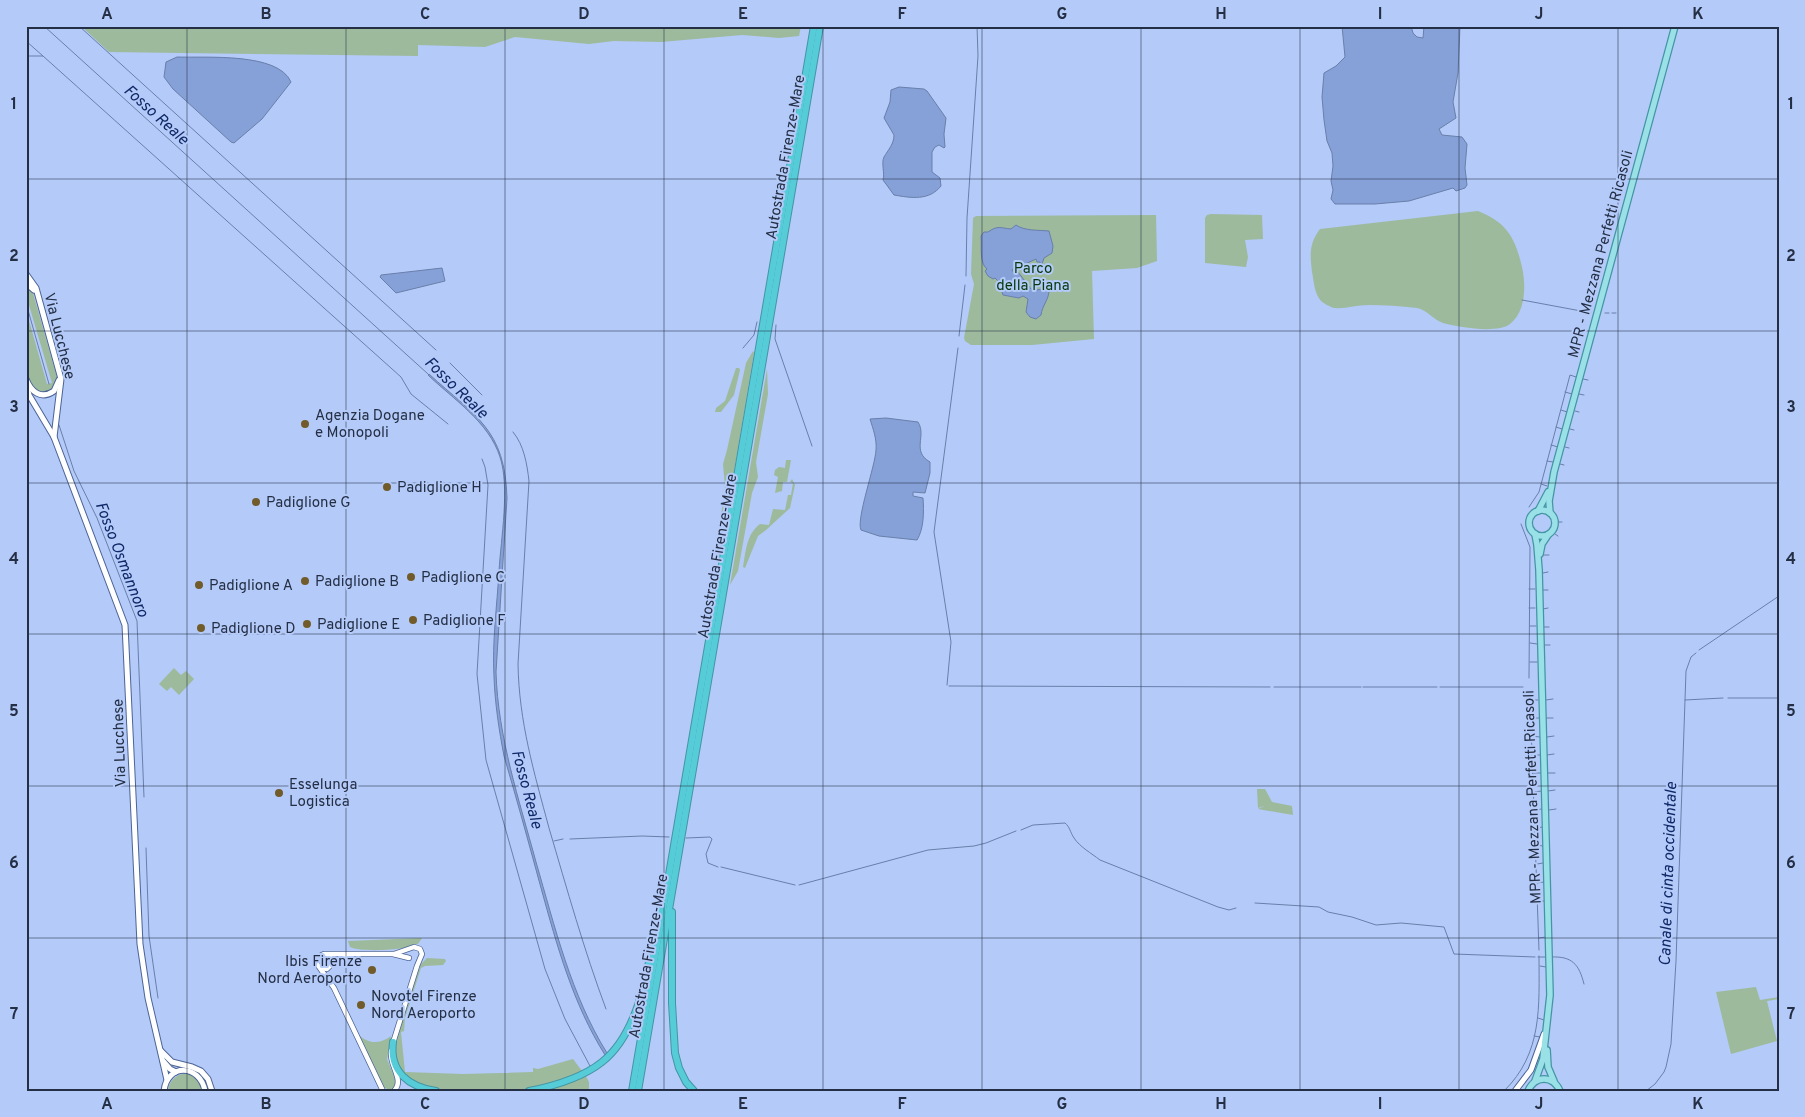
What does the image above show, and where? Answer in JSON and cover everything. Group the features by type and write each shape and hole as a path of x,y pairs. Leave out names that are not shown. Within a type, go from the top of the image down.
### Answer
{"highway":[{"name":"Autostrada Firenze-Mare","path":"679,832 814,26"},
{"name":"Autostrada Firenze-Mare","path":"634,1090 820,26"},
{"path":"528,1091 553,1085 584,1073 606,1058 619,1043 628,1026 642,988 679,832"},
{"path":"679,832 672,917 672,1002 675,1053 683,1075 694,1091"},
{"path":"394,1042 394,1058 402,1075 417,1086 436,1091"}],"main road":[{"name":"MPR - Mezzana Perfetti Ricasoli","path":"1550,513 1550,488 1675,26"},
{"name":"Via Lucchese","path":"26,274 36,288 59,373 61,386 55,418 54,437"},
{"path":"26,282 38,299"},
{"path":"26,379 34,392 46,395 51,393 59,382 59,373"},
{"name":"Via Lucchese","path":"26,384 29,394 54,437 125,625 140,944 148,998 167,1080 164,1091"},
{"name":"MPR - Mezzana Perfetti Ricasoli","path":"1538,511 1550,488"},
{"path":"1538,511 1550,513 1555,525 1553,530 1548,535 1541,536 1535,534 1530,529 1529,522 1531,516 1538,511"},
{"name":"MPR - Mezzana Perfetti Ricasoli","path":"1528,1091 1535,1081 1543,1059 1550,995 1538,561 1535,534"},
{"name":"MPR - Mezzana Perfetti Ricasoli","path":"1538,561 1542,544 1548,535"},
{"name":"MPR - Mezzana Perfetti Ricasoli","path":"1547,1029 1548,1063 1554,1082 1560,1091"},
{"path":"1515,1091 1533,1066 1547,1029"},
{"path":"160,1050 172,1062 201,1071 208,1079 209,1091"},
{"path":"162,1058 176,1072"},
{"path":"167,1080 176,1072 190,1071 201,1078 209,1091"},
{"path":"1535,1081 1546,1078 1554,1082"}],"street":[{"path":"383,1091 334,988 317,963 318,958 322,954 393,954 415,947 420,949 422,955 390,1056 399,1084 394,1091"},
{"path":"409,958 408,953 410,949"},
{"path":"327,954 332,958 332,964"},
{"path":"393,954 414,961 419,960"},
{"path":"319,967 327,969 342,958 354,955"}],"green space":[{"path":"81,26 801,26 799,36 779,38 742,35 661,42 614,41 589,44 515,37 485,47 418,45 418,56 109,52"},
{"path":"1478,211 1503,226 1513,239 1519,256 1523,274 1524,298 1519,313 1510,324 1496,329 1467,328 1443,323 1417,308 1368,305 1334,308 1323,303 1319,298 1312,272 1311,254 1312,244 1320,229"},
{"path":"1211,214 1262,215 1263,239 1245,240 1248,257 1246,267 1205,263 1205,218"},
{"name":"Parco della Piana","path":"1156,215 1157,261 1137,268 1092,271 1094,339 1032,345 971,345 965,341 974,284 971,274 973,218 976,216"},
{"path":"26,285 33,293 57,377 52,390 43,393 32,387 26,369 26,310 47,384 52,383 26,295"},
{"path":"753,351 719,560 717,561 717,545 725,487 723,464 746,363"},
{"path":"736,368 740,370 734,395 721,412 715,412 716,408 725,401"},
{"path":"767,369 768,394 756,462 758,477 752,493 738,571 730,585"},
{"path":"786,460 791,460 787,482 783,482 782,491 775,493 778,477 774,475 775,470 779,467 785,468"},
{"path":"792,479 795,485 790,508 758,536 745,568 743,567 747,544 755,528 760,524 769,525 773,509 785,510 788,495 791,495 793,483 790,482"},
{"path":"174,668 181,675 186,671 194,679 179,695 171,687 167,691 159,684"},
{"path":"1257,789 1265,789 1272,802 1292,806 1293,815 1258,809 1264,806 1258,808"},
{"path":"422,938 418,944 405,948 384,950 355,949 350,947 348,941"},
{"path":"427,958 445,959 446,961 443,965 421,968 405,1018 404,1031 401,1032 405,1072 463,1074 533,1072 533,1068 538,1069 573,1059 582,1071 553,1084 501,1091 429,1088 421,1086 407,1077 396,1059 395,1046 397,1034 421,964"},
{"path":"1756,987 1760,1000 1779,997 1779,999 1767,1001 1777,1041 1731,1054 1716,992"},
{"path":"357,1033 361,1037 373,1042 382,1041 391,1036 387,1059 397,1083 393,1089 390,1090 383,1087"},
{"path":"186,1073 198,1079 203,1091 168,1091 174,1079"},
{"path":"586,1076 589,1082 589,1091 541,1091"}],"water":[{"path":"1342,26 1411,26 1413,33 1417,37 1423,38 1424,26 1460,26 1458,73 1453,102 1456,118 1439,129 1442,135 1462,137 1467,144 1465,168 1467,185 1465,188 1456,191 1453,188 1409,201 1375,204 1335,204 1331,199 1333,190 1331,181 1332,153 1327,141 1322,97 1324,73 1336,66 1345,57"},
{"path":"177,57 222,57 257,61 284,72 291,82 262,119 234,143 173,89 164,77 166,62"},
{"path":"899,87 924,89 946,118 945,147 939,145 932,152 932,172 940,178 941,186 936,191 925,196 894,195 883,180 883,159 894,138 884,118 890,102 891,90"},
{"path":"1016,225 1027,229 1049,231 1053,246 1052,253 1044,258 1042,264 1040,265 1040,262 1037,262 1036,259 1017,265 1012,270 1014,273 1018,272 1031,289 1049,288 1041,315 1036,319 1030,317 1026,312 1028,299 1023,296 1019,298 1003,295 999,282 995,278 993,279 988,276 985,271 987,269 982,259 981,236 984,232 997,228 1011,229"},
{"path":"442,268 445,281 396,293 380,277 381,275"},
{"path":"429,374 485,426 494,440 501,456 505,475 507,498 496,672 505,745 516,792 557,936 583,1008 607,1053 605,1055 584,1016 560,953 502,746 496,707 494,664 495,624 505,498 503,469 500,457 495,444 479,422"},
{"path":"886,418 918,422 921,433 921,453 930,462 930,473 925,493 913,492 913,496 923,498 922,525 917,540 879,536 861,530 863,504 876,450 870,419"}],"waterway":[{"name":"Fosso Reale","path":"44,26 428,374"},
{"path":"79,26 436,350"},
{"path":"966,276 967,218 978,56 977,26"},
{"path":"26,41 43,56 26,56"},
{"path":"43,56 401,377 411,394 448,424"},
{"path":"959,336 965,285"},
{"path":"1522,300 1581,311"},
{"name":"Fosso Osmannoro","path":"26,303 49,384"},
{"path":"1585,312 1591,312"},
{"path":"743,348 754,335 757,322"},
{"path":"776,325 775,339 812,446"},
{"path":"947,685 951,642 934,532 958,348"},
{"path":"450,363 482,395"},
{"path":"1529,507 1539,492 1570,375 1576,377"},
{"path":"1583,379 1588,380"},
{"path":"1565,392 1572,394"},
{"path":"1579,394 1584,395"},
{"path":"1561,410 1567,412"},
{"path":"1575,411 1579,412"},
{"name":"Fosso Osmannoro","path":"59,425 74,471 97,518 137,621 144,797"},
{"path":"1556,427 1562,429"},
{"path":"1570,429 1574,430"},
{"path":"513,432 517,437 526,461 529,481 518,664 524,727 549,828 583,942 606,1009"},
{"path":"1551,445 1558,447"},
{"path":"1565,447 1569,448"},
{"path":"482,459 488,485 477,674 486,760 545,969 565,1019 590,1066"},
{"path":"1547,461 1553,462"},
{"path":"1560,464 1564,465"},
{"path":"1541,484 1547,486"},
{"path":"1521,524 1530,547 1529,678"},
{"path":"1543,555 1549,555"},
{"path":"1543,573 1548,572"},
{"path":"1529,589 1535,589"},
{"path":"1543,590 1548,590"},
{"name":"Canale di cinta occidentale","path":"1699,650 1779,596"},
{"path":"1529,608 1535,608"},
{"path":"1543,609 1548,608"},
{"path":"1530,626 1536,626"},
{"path":"1544,627 1549,627"},
{"path":"1530,643 1537,644"},
{"path":"1545,645 1550,645"},
{"name":"Canale di cinta occidentale","path":"1646,1091 1655,1084 1664,1072 1671,1044 1676,961 1686,671 1691,657 1696,653"},
{"path":"1530,662 1537,662"},
{"path":"949,686 1270,687"},
{"path":"1274,687 1361,687"},
{"path":"1363,687 1437,687"},
{"path":"1440,687 1523,687"},
{"path":"1530,697 1539,950"},
{"path":"1685,700 1723,698"},
{"path":"1728,698 1779,698"},
{"path":"1546,700 1553,699"},
{"path":"1531,700 1538,700"},
{"path":"1530,718 1539,718"},
{"path":"1546,718 1553,718"},
{"path":"1531,736 1540,737"},
{"path":"1547,737 1554,736"},
{"path":"1547,755 1554,754"},
{"path":"1531,755 1540,755"},
{"path":"1532,773 1541,773"},
{"path":"1548,773 1555,773"},
{"path":"1548,791 1555,790"},
{"path":"1533,792 1542,791"},
{"path":"1535,810 1542,809"},
{"path":"1549,810 1556,809"},
{"path":"1021,830 1033,825 1065,823 1076,841 1100,860 1218,907 1229,910 1236,908"},
{"path":"1536,828 1543,827"},
{"path":"799,885 928,850 974,846 1016,831"},
{"path":"570,839 642,836 669,837"},
{"path":"686,838 710,837 712,839 706,854 708,863 718,867"},
{"path":"554,841 563,839"},
{"path":"1536,845 1543,846"},
{"name":"Fosso Osmannoro","path":"146,848 149,936 158,998"},
{"path":"1537,864 1543,863"},
{"path":"721,867 795,885"},
{"path":"1537,883 1544,882"},
{"path":"1538,901 1545,901"},
{"path":"1255,903 1319,907 1328,912 1376,925 1401,923 1444,927 1454,954 1535,957"},
{"path":"1539,938 1546,937"},
{"path":"1504,1091 1517,1076 1526,1061 1532,1045 1538,1011 1539,956"},
{"path":"1538,957 1547,957"},
{"path":"1551,957 1564,958 1574,963 1580,971 1584,984"},
{"path":"1540,966 1546,967"},
{"path":"1538,1018 1544,1020"},
{"path":"1534,1036 1540,1037"}],"place":[{"name":"Agenzia Dogane e Monopoli","path":"305,424"},
{"name":"Padiglione H","path":"387,487"},
{"name":"Padiglione G","path":"256,502"},
{"name":"Padiglione C","path":"411,577"},
{"name":"Padiglione B","path":"305,581"},
{"name":"Padiglione A","path":"199,585"},
{"name":"Padiglione F","path":"413,620"},
{"name":"Padiglione E","path":"307,624"},
{"name":"Padiglione D","path":"201,628"},
{"name":"Esselunga Logistica","path":"279,793"},
{"name":"Ibis Firenze Nord Aeroporto","path":"372,970"},
{"name":"Novotel Firenze Nord Aeroporto","path":"361,1005"}]}
